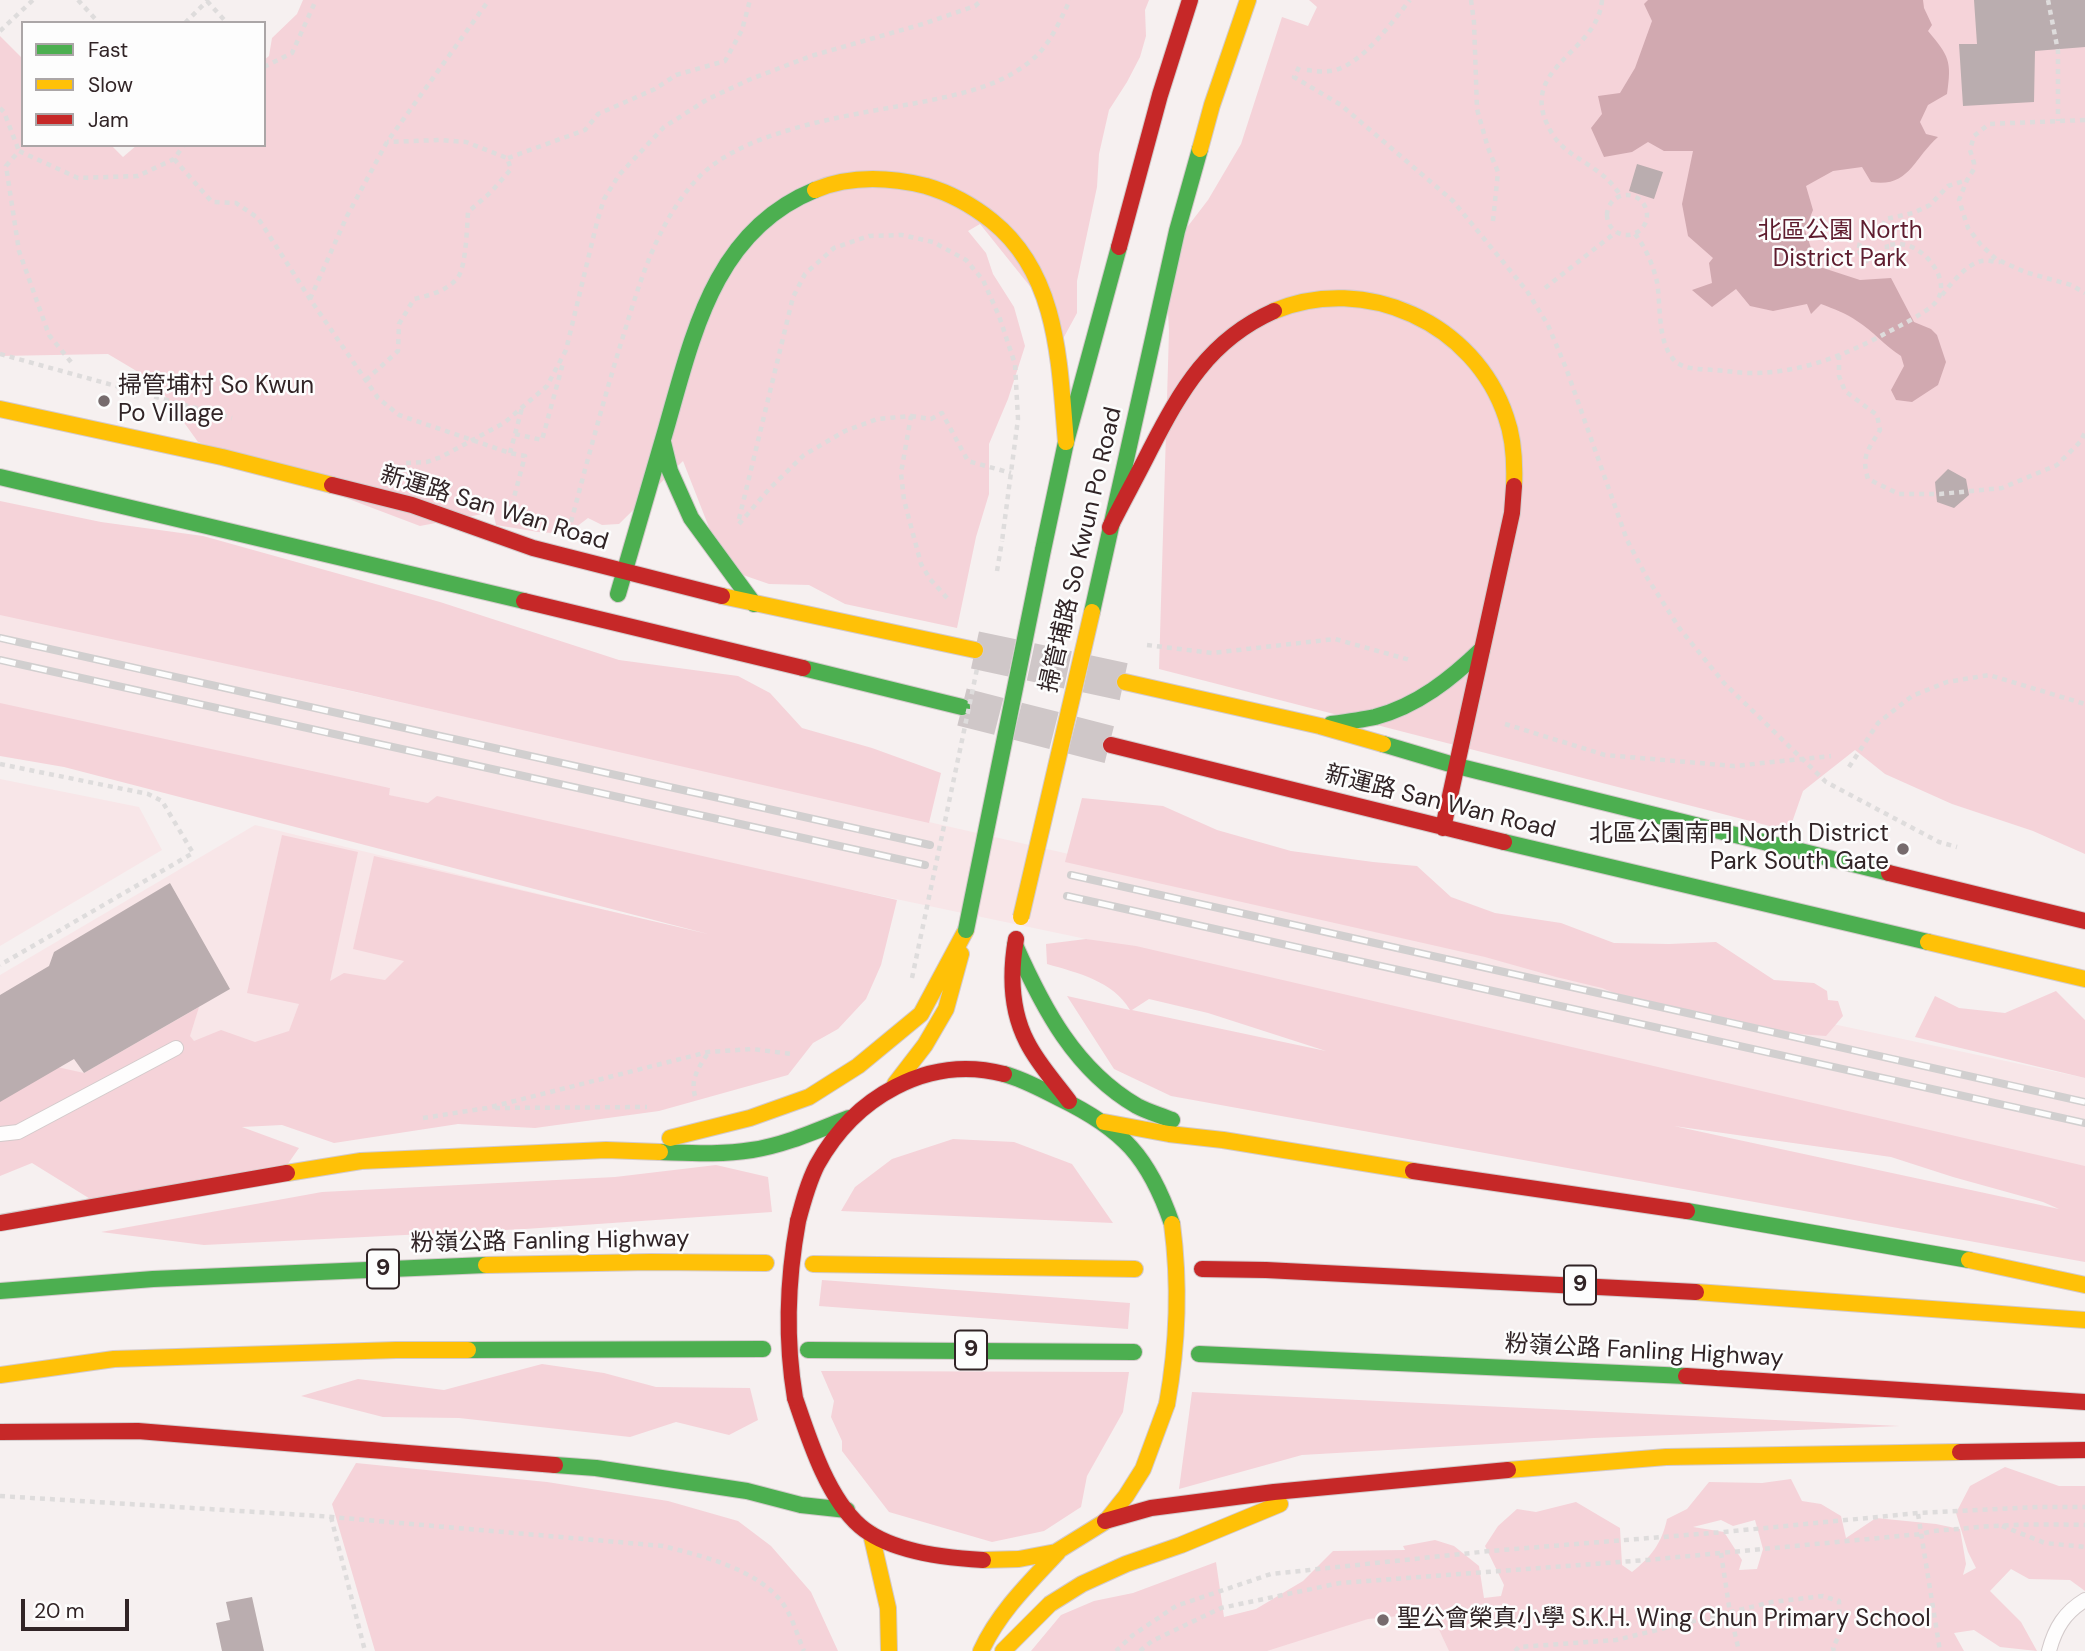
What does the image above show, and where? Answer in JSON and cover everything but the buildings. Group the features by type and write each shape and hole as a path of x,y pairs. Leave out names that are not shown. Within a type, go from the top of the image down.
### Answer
{"main road":[{"name":"掃管埔路 So Kwun Po Road","path":"895,1084 925,1045 946,1009 957,972 1066,443 1160,95 1190,0"},
{"name":"掃管埔路 So Kwun Po Road","path":"1070,1103 1026,1041 1016,1013 1013,978 1015,945 1177,232 1212,105 1248,0"},
{"path":"610,621 701,313 727,262 742,241 762,221 785,204 811,191 838,183 891,179 938,188 968,202 1000,226 1030,263 1050,310 1056,340 1066,443"},
{"path":"1110,527 1176,398 1193,374 1211,353 1238,330 1265,314 1292,304 1318,300 1373,302 1419,316 1459,343 1476,361 1502,404 1510,429 1515,482 1512,513 1443,828"},
{"name":"新運路 San Wan Road","path":"0,409 222,457 412,505 533,548 976,657"},
{"path":"663,442 670,471 691,518 754,604"},
{"path":"0,477 610,621 961,708"},
{"path":"1320,726 1380,716 1407,704 1435,690 1482,649"},
{"name":"新運路 San Wan Road","path":"1125,682 1320,726 1457,766 2085,921"},
{"name":"新運路 San Wan Road","path":"1111,745 1443,828 2085,979"},
{"path":"606,1150 699,1132 750,1118 809,1097 858,1066 921,1014 966,930"},
{"path":"1015,945 1036,993 1062,1037 1090,1069 1114,1091 1138,1106 1223,1140"},
{"path":"0,1223 362,1161 606,1150 711,1154 754,1150 800,1137 849,1118 895,1084 912,1077 965,1068 993,1071 1021,1079 1104,1122 1130,1143 1149,1168 1164,1196 1172,1224 1178,1261 1178,1331 1167,1404 1142,1470 1105,1521 1058,1552 1020,1594 987,1637 981,1651"},
{"path":"849,1118 817,1166 807,1191 798,1221 789,1280 786,1326 790,1370 795,1398 816,1455 847,1510 858,1524 871,1534 929,1555 989,1561 1014,1560 1058,1552"},
{"path":"1104,1122 1463,1179 1710,1214 1989,1264 2085,1285"},
{"name":"粉嶺公路 Fanling Highway","path":"0,1291 79,1282 391,1268 671,1261 766,1263"},
{"path":"813,1264 1135,1269"},
{"name":"9","path":"1202,1269 1627,1287 2085,1320"},
{"path":"0,1375 114,1359 396,1350 763,1349"},
{"name":"9","path":"808,1350 1134,1352"},
{"name":"粉嶺公路 Fanling Highway","path":"1199,1354 1622,1372 2085,1402"},
{"path":"0,1432 138,1432 596,1468 747,1492 801,1505 847,1510"},
{"path":"1105,1521 1151,1508 1274,1492 1666,1457 2085,1450"},
{"path":"1003,1651 1050,1604 1082,1584 1126,1564 1322,1489"},
{"path":"871,1534 888,1608 890,1651"}],"lane":[{"path":"0,1134 18,1132 177,1048"},
{"path":"2049,1651 2059,1624 2071,1608 2085,1600"}],"path":[{"path":"0,31 33,0"},
{"path":"78,0 97,21"},
{"path":"266,65 292,53 316,0"},
{"path":"310,299 347,216 387,142 489,0"},
{"path":"387,142 440,139 466,142 507,158 585,130 598,114 655,89 676,75 725,61 742,30 750,0"},
{"path":"516,433 542,440 604,199 619,175 664,127 708,99 751,79 811,57 923,24 975,6 982,0"},
{"path":"1307,70 1331,71 1350,64 1380,38 1410,0"},
{"path":"1471,0 1477,108 1498,172 1493,221"},
{"path":"1602,0 1601,8 1587,35 1548,75 1542,107 1559,143 1607,179 1621,196"},
{"path":"2048,0 2058,51 2058,121"},
{"path":"187,21 207,1 226,21"},
{"path":"1299,67 1294,77 1341,105 1453,201 1527,291 1548,325 1566,368 1627,540 1680,629 1724,683 1826,782 1939,842 1965,850"},
{"path":"0,108 19,151 78,178 138,176 174,159 183,147"},
{"path":"2085,120 1989,124 1975,136 1970,150 1974,169 1959,200 1968,228 1981,246 1996,259 2025,272 2071,285 2085,293"},
{"path":"21,146 3,166 19,251 49,335 71,362"},
{"path":"366,380 398,351 399,324 414,299 440,292 459,276 466,246 468,212 491,192 511,169 507,158"},
{"path":"174,159 212,202 236,203 258,218 378,398 399,415 525,456 512,503"},
{"path":"1878,235 1886,219 1913,213 1930,205 1948,186 1967,180"},
{"path":"1629,195 1641,200 1647,211 1642,230 1623,235 1616,232 1608,222 1611,204 1621,196 1629,195"},
{"path":"1545,288 1616,232"},
{"path":"1635,234 1644,246 1657,281 1664,342 1674,360 1685,366 1752,373 1803,368 1857,349 1935,304 1952,282 1968,268 1981,261 2005,263"},
{"path":"1869,234 1883,237 1888,245 1886,254 1879,261 1869,261 1862,256 1859,248 1862,239 1869,234"},
{"path":"997,574 1002,541 1011,473 1018,419 1015,364 999,316 983,280 966,260 933,242 902,235 869,236 834,248 805,274 793,296 737,527 770,488 804,455 845,431 877,419 911,416 930,419 942,413 968,461 1011,473"},
{"path":"1888,245 1903,244 1915,248 1932,263 1942,290 1935,304"},
{"path":"398,462 428,462 504,423 547,386 566,350"},
{"path":"0,354 245,421"},
{"path":"1839,355 1839,376 1844,391 1877,415 1880,430 1868,450 1864,464 1868,479 1899,494 1940,494 2002,488 2057,465 2081,441 2085,432"},
{"path":"510,453 522,407"},
{"path":"911,416 901,473 904,500 921,564 947,598"},
{"path":"1146,645 1212,653 1335,639 1412,661"},
{"path":"904,986 912,978 976,657"},
{"path":"1849,767 1878,723 1913,696 1947,682 1989,675 2085,704"},
{"path":"1505,724 1605,755 1734,766 1830,756"},
{"path":"0,764 148,794 162,801 193,853 0,965"},
{"path":"419,1118 487,1108 708,1052 752,1049 792,1054"},
{"path":"695,1097 692,1088 695,1072 708,1052"},
{"path":"683,1099 707,1094"},
{"path":"487,1108 658,1105"},
{"path":"0,1496 331,1517 663,1546 712,1559 761,1581 782,1602 804,1651"},
{"path":"1116,1651 1133,1635 1176,1606 1271,1574 1490,1551 1711,1534 1918,1513 2085,1507"},
{"path":"1918,1513 1940,1651"},
{"path":"331,1517 365,1651"},
{"path":"2000,1525 2045,1543 2085,1547"},
{"path":"1140,1651 1152,1641 1221,1608 1340,1583 1721,1553 2000,1525 2085,1525"},
{"path":"1721,1553 1739,1651"},
{"path":"1515,1651 1519,1647 1616,1640 1772,1602 1823,1596 1839,1601 1840,1633 1834,1651"}],"shaded area":[{"path":"1648,0 1923,0 1932,25 1928,31 1945,53 1949,66 1947,94 1928,105 1920,122 1926,134 1938,137 1909,170 1894,181 1871,182 1862,167 1833,171 1806,186 1813,210 1805,230 1817,266 1860,280 1891,278 1914,322 1931,329 1937,335 1946,362 1938,385 1912,402 1896,400 1891,390 1904,366 1901,356 1863,325 1821,304 1811,314 1807,304 1773,311 1750,306 1736,289 1712,307 1692,290 1712,283 1709,263 1713,258 1688,236 1682,204 1693,151 1664,151 1648,142 1632,152 1604,157 1591,128 1602,114 1598,96 1620,93 1635,68 1652,21 1644,4"},
{"path":"0,613 566,739 1506,954 2085,1078 2085,1168 1523,1042 1086,939 388,795 390,788 0,707"},
{"path":"0,779 139,807 162,850 0,946"},
{"path":"255,825 767,949 0,1103 0,975"},
{"name":"聖公會榮真小學 S.K.H. Wing Chun Primary School","path":"1441,1603 1450,1651 1218,1651"}],"green space":[{"path":"303,0 1149,0 1145,10 1146,36 1140,57 1109,110 1099,154 1097,187 1077,281 1077,313 1058,348 1037,295 980,224 968,231 986,253 993,274 1014,307 1025,346 1008,399 989,444 989,494 976,537 957,628 845,604 809,585 769,584 743,575 710,530 683,461 619,524 602,525 588,518 567,534 538,532 496,525 493,512 420,526 198,442 155,382 108,354 0,356 0,36 21,57 21,147 113,147 123,157 135,147 266,147 266,58 269,56 272,38 297,14"},
{"name":"北區公園 North District Park","path":"1309,0 2085,0 2085,854 2033,831 1952,804 1885,774 1855,750 1803,791 1789,831 1159,669 1169,331 1165,256 1208,200 1241,144 1282,17 1308,26 1317,7"},
{"path":"0,501 101,522 203,536 440,602 619,660 738,676 770,693 802,728 872,748 941,773 929,823 352,691 0,615"},
{"path":"0,703 390,788 389,795 428,803 437,796 897,900 881,965 866,999 838,1029 813,1043 788,1075 659,1111 535,1128 458,1124 334,1143 282,1125 242,1127 299,1148 280,1175 100,1205 32,1163 0,1176 0,1098 57,1067 84,1073 199,1007 190,1036 194,1041 221,1030 255,1042 289,1031 299,1004 247,993 282,835 358,852 330,981 344,973 385,980 404,961 353,949 374,856 708,934 64,767 0,756"},
{"path":"1082,798 1163,806 1217,830 1291,851 1417,866 1451,897 1495,913 1561,923 1614,943 1716,942 1774,980 1814,983 1827,991 1828,1000 1838,1001 1843,1016 1826,1036 1771,1032 1639,1003 1602,988 1485,957 1065,862"},
{"path":"1086,939 1136,946 2085,1166 2085,1262 1171,1096 1114,1069 1067,996 1130,1010 1123,1000 1104,985 1047,964 1046,944","holes":["1149,999 1208,1013 1326,1051 1132,1010","1674,1126 1891,1157 2059,1209"]},
{"path":"2056,991 2085,1020 2085,1078 1915,1037 1935,996 1959,1008 2005,1013"},
{"path":"953,1139 1014,1142 1072,1164 1113,1223 841,1211 855,1187 892,1159"},
{"path":"716,1165 768,1177 772,1212 525,1229 204,1245 101,1232 322,1192 615,1177"},
{"path":"822,1280 1130,1303 1128,1329 819,1306"},
{"path":"542,1364 604,1373 656,1387 750,1388 758,1420 729,1435 676,1422 630,1437 459,1418 383,1417 301,1396 358,1379 444,1390"},
{"path":"821,1371 1129,1372 1123,1412 1087,1476 1081,1507 1044,1531 992,1542 889,1512 842,1451 842,1441 831,1417 834,1401"},
{"path":"1192,1392 1900,1426 1594,1438 1302,1455 1179,1489"},
{"path":"356,1463 547,1482 668,1501 738,1521 771,1546 811,1592 838,1651 375,1651 332,1504"},
{"path":"2005,1467 2059,1486 2085,1486 2085,1591 2070,1580 2029,1579 2011,1569 1990,1591 2021,1622 2037,1651 2000,1647 1974,1630 1954,1633 1964,1651 1449,1651 1429,1613 1368,1619 1267,1651 1031,1651 1061,1615 1094,1601 1133,1593 1216,1562 1224,1617 1256,1609 1303,1581 1333,1551 1405,1550 1403,1546 1435,1540 1454,1546 1479,1566 1484,1598 1501,1596 1504,1585 1485,1546 1498,1526 1517,1509 1536,1512 1576,1502 1620,1528 1622,1565 1632,1572 1655,1549 1667,1519 1687,1509 1709,1482 1762,1483 1791,1479 1802,1501 1821,1504 1841,1516 1846,1538 1876,1518 1960,1529 1966,1564 1963,1575 1976,1568 1956,1513 1970,1486","holes":["1721,1520 1733,1526 1755,1520 1763,1549 1757,1569 1739,1570 1742,1560 1724,1532 1693,1527"]}],"tunnel":[{"path":"975,650 1125,682"},
{"path":"962,707 1111,745"}],"railway":[{"path":"0,638 930,845"},
{"path":"0,660 925,865"},
{"path":"1071,875 2085,1102"},
{"path":"1067,896 2085,1123"}],"traffic: fast":[{"path":"1092,612 1177,231 1200,149"},
{"path":"618,594 686,358 713,290 731,259 753,231 781,208 815,190"},
{"path":"1043,550 1066,442 1119,247"},
{"path":"663,442 670,471 691,518 754,604"},
{"path":"0,477 524,601"},
{"path":"966,930 1043,550"},
{"path":"1331,724 1375,717 1405,706 1446,681 1482,649"},
{"path":"803,668 962,707"},
{"path":"1383,744 1457,766 1889,873"},
{"path":"1504,842 1928,942"},
{"path":"1015,945 1037,992 1063,1036 1096,1075 1141,1108 1172,1120"},
{"path":"1004,1074 1032,1084 1081,1110 1117,1134 1131,1148 1154,1180 1172,1224"},
{"path":"660,1152 717,1153 764,1148 849,1118"},
{"path":"1687,1211 1969,1260"},
{"path":"0,1291 153,1279 486,1265"},
{"path":"468,1350 763,1349"},
{"path":"808,1350 1134,1352"},
{"path":"1199,1354 1686,1376"},
{"path":"555,1465 596,1468 747,1491 801,1505 847,1510"}],"traffic: slow":[{"path":"1200,149 1248,0"},
{"path":"815,190 842,182 870,179 926,186 977,210 1014,243 1031,267 1051,322 1061,382 1066,442"},
{"path":"1274,311 1309,301 1344,298 1379,303 1412,314 1443,332 1469,355 1491,384 1511,434 1514,486"},
{"path":"0,409 222,457 332,485"},
{"path":"722,596 975,650"},
{"path":"1021,917 1092,612"},
{"path":"1125,682 1320,726 1383,744"},
{"path":"670,1138 750,1118 809,1097 858,1066 921,1014 966,930"},
{"path":"1928,942 2085,979"},
{"path":"895,1084 925,1045 946,1009 961,954"},
{"path":"1104,1122 1413,1171"},
{"path":"287,1173 361,1161 606,1150 660,1152"},
{"path":"1167,1404 1177,1314 1172,1224"},
{"path":"1969,1260 2085,1285"},
{"path":"486,1265 766,1263"},
{"path":"813,1264 1135,1269"},
{"path":"1696,1292 2085,1320"},
{"path":"0,1375 114,1359 468,1350"},
{"path":"983,1560 1019,1559 1056,1552 1106,1521 1143,1469 1167,1404"},
{"path":"1508,1470 1666,1457 1960,1452"},
{"path":"1003,1651 1050,1604 1082,1584 1280,1504"},
{"path":"871,1534 888,1608 889,1651"},
{"path":"981,1651 1006,1611 1058,1552"}],"traffic: jam":[{"path":"1119,247 1160,95 1190,0"},
{"path":"1110,527 1173,407 1199,369 1232,337 1274,311"},
{"path":"332,485 412,505 533,548 722,596"},
{"path":"1443,828 1512,513 1514,486"},
{"path":"524,601 803,668"},
{"path":"1111,745 1504,842"},
{"path":"1889,873 2085,921"},
{"path":"1016,939 1013,992 1018,1018 1036,1058 1069,1101"},
{"path":"798,1221 817,1165 832,1141 872,1101 921,1076 947,1070 975,1069 1004,1074"},
{"path":"1413,1171 1687,1211"},
{"path":"0,1223 287,1173"},
{"path":"795,1398 789,1310 791,1266 798,1221"},
{"path":"1202,1269 1696,1292"},
{"path":"1686,1376 2085,1402"},
{"path":"795,1398 829,1484 848,1514 860,1526 872,1535 902,1548 952,1558 983,1560"},
{"path":"0,1432 138,1431 555,1465"},
{"path":"1960,1452 2085,1450"},
{"path":"1105,1521 1151,1508 1274,1492 1508,1470"}],"place":[{"name":"掃管埔村 So Kwun Po Village","path":"104,401"},
{"name":"北區公園南門 North District Park South Gate","path":"1903,849"},
{"name":"聖公會榮真小學 S.K.H. Wing Chun Primary School","path":"1383,1620"}]}
